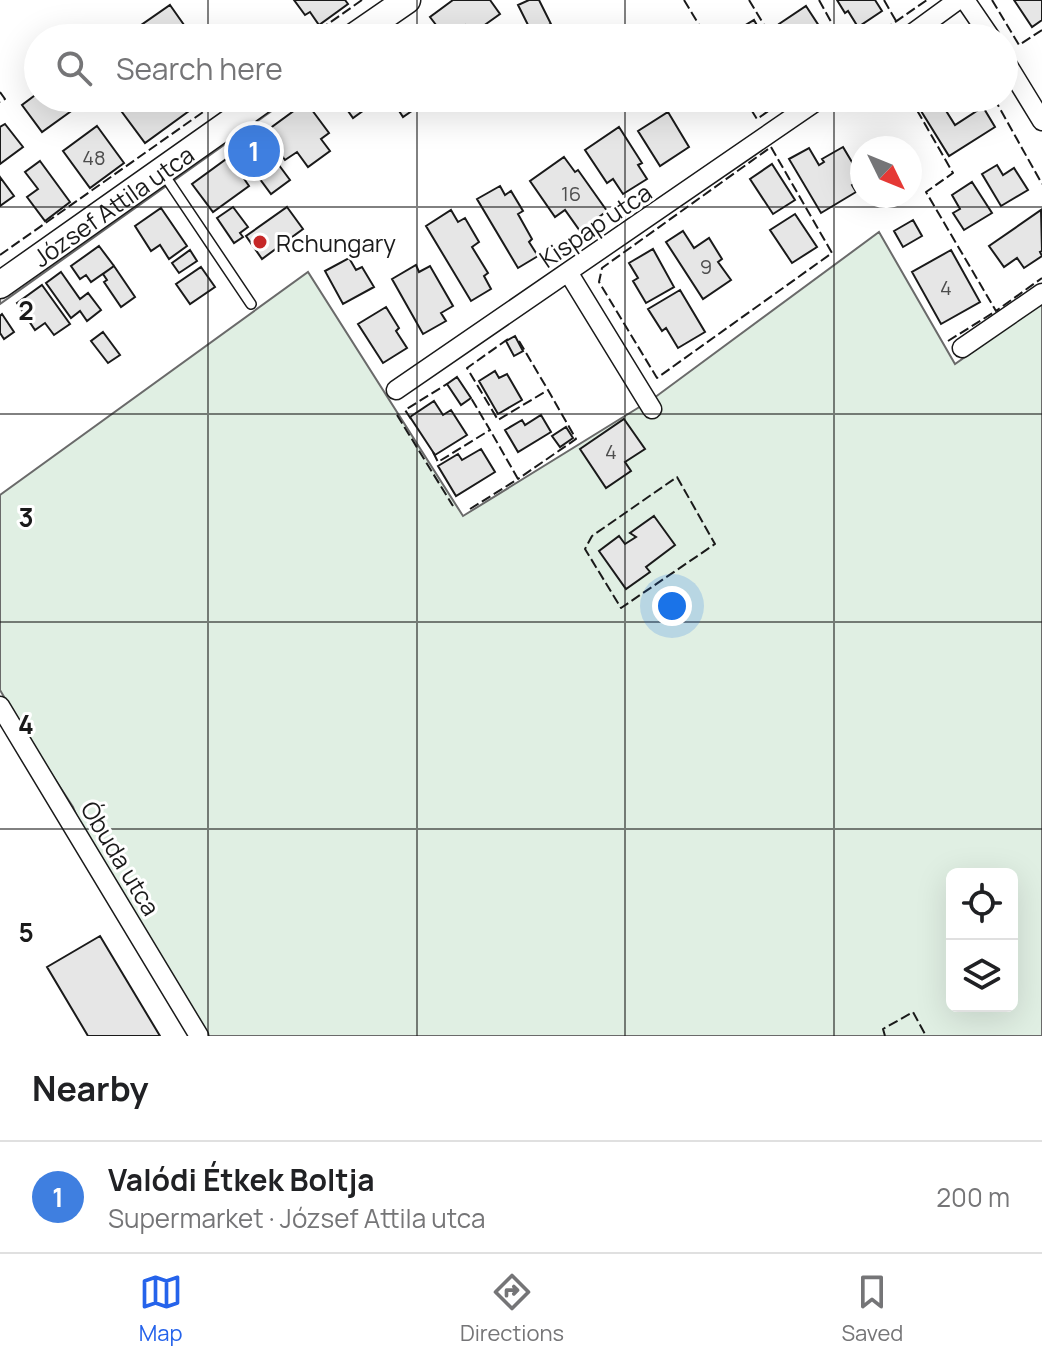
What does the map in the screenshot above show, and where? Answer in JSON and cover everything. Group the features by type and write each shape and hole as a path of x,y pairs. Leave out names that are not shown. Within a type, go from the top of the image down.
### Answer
{"main road":[{"path":"372,24 407,0"},
{"name":"József Attila utca","path":"0,285 245,112"}],"street":[{"path":"925,24 958,0"},
{"path":"965,0 981,24"},
{"path":"1018,82 1042,121"},
{"name":"Kispap utca","path":"396,390 801,112"},
{"path":"568,272 652,409"},
{"path":"962,348 1042,293"},
{"name":"Óbuda utca","path":"0,706 199,1036"}],"lane":[{"path":"161,170 251,304"}],"green space":[{"path":"879,232 955,364 1042,303 1042,1036 198,1036 86,840 73,807 0,690 0,495 308,272 463,516 654,398"}],"shaded area":[{"path":"258,112 270,112 0,304 0,294"}],"building":[{"path":"294,0 345,0 348,4 320,24 310,12 305,15"},
{"path":"453,0 490,0 500,14 486,24 435,24 430,17"},
{"path":"539,0 551,24 528,24 518,5"},
{"path":"837,0 875,0 882,11 862,24 856,24 848,11 845,13"},
{"path":"1014,0 1042,0 1042,20 1032,27"},
{"path":"170,5 183,24 143,24"},
{"path":"806,6 818,24 779,24"},
{"path":"27,112 70,112 42,132"},
{"path":"122,112 188,112 145,143"},
{"path":"292,112 313,112 329,133 321,139 330,151 308,167 297,152 285,160 265,132"},
{"path":"668,112 689,147 660,166 638,131"},
{"path":"922,112 947,112 955,125 975,112 986,112 995,127 949,156"},
{"path":"5,124 23,147 0,164 0,127"},
{"path":"97,126 124,163 90,188 63,151"},
{"path":"619,127 642,163 638,165 647,179 623,194 613,179 607,183 585,150"},
{"path":"258,137 290,180 271,194 239,151"},
{"path":"843,147 850,159 850,196 821,213 789,159 809,148 819,165 824,162 822,159"},
{"path":"229,157 249,186 213,212 192,184"},
{"path":"564,157 575,172 578,170 607,211 580,231 565,210 555,217 530,181"},
{"path":"40,161 70,202 45,221 27,197 38,189 25,172"},
{"path":"772,164 795,200 773,214 750,179"},
{"path":"997,165 1003,175 1014,168 1028,190 1001,206 982,174"},
{"path":"0,177 14,196 0,206"},
{"path":"972,182 992,213 964,230 953,213 960,209 952,195"},
{"path":"500,186 505,195 511,191 523,211 518,214 538,256 518,268 477,199"},
{"path":"233,207 248,227 240,233 243,237 234,243 217,218"},
{"path":"287,207 303,229 262,259 246,236"},
{"path":"161,208 187,246 169,259 160,245 151,251 135,226"},
{"path":"451,210 458,222 465,218 479,242 472,247 488,273 484,276 491,289 471,301 426,226"},
{"path":"1041,210 1042,256 1024,268 1017,258 1004,267 989,246"},
{"path":"795,214 817,247 792,263 770,230"},
{"path":"913,220 922,236 903,247 894,231"},
{"path":"683,231 694,248 709,238 722,259 718,262 731,280 703,299 666,242"},
{"path":"99,246 114,266 91,282 86,275 80,279 71,266"},
{"path":"653,249 674,287 646,303 633,281 638,278 629,263"},
{"path":"190,250 197,261 179,273 172,263"},
{"path":"951,250 980,302 941,324 912,272"},
{"path":"349,258 356,270 362,267 374,287 343,304 325,271"},
{"path":"416,265 419,272 430,266 453,306 441,313 446,321 423,334 392,279"},
{"path":"114,266 135,297 121,307 104,282 107,280 103,274"},
{"path":"201,267 215,287 190,304 176,284"},
{"path":"61,272 80,299 88,293 101,310 87,321 80,311 71,318 46,283"},
{"path":"42,285 70,324 54,335 45,323 35,330 17,303"},
{"path":"680,290 705,332 678,348 666,328 662,331 648,309"},
{"path":"386,307 407,348 383,363 358,324"},
{"path":"2,314 14,332 4,339 0,333"},
{"path":"103,332 120,355 108,363 91,341"},
{"path":"515,336 523,351 514,356 506,341"},
{"path":"495,371 499,378 507,374 522,400 498,414 479,381"},
{"path":"457,377 471,398 461,405 447,384"},
{"path":"434,401 443,415 451,410 467,435 435,455 410,417"},
{"path":"541,415 551,432 518,452 505,430 522,420 525,425"},
{"path":"624,419 645,449 625,462 631,471 606,488 580,449"},
{"path":"566,427 573,438 560,447 552,436"},
{"path":"481,449 495,472 456,496 438,466 458,454 462,460"},
{"path":"654,516 675,545 646,567 650,572 626,589 599,551 619,536 625,544 636,537 630,533"},
{"path":"100,936 160,1036 88,1036 47,967"}],"fence":[{"path":"328,24 362,0"},
{"path":"684,0 699,24"},
{"path":"749,0 764,24"},
{"path":"819,0 832,24"},
{"path":"884,0 896,21"},
{"path":"892,24 927,0"},
{"path":"992,0 1006,24"},
{"path":"1018,43 1042,30"},
{"path":"0,92 5,99 0,102"},
{"path":"0,255 203,112"},
{"path":"753,112 757,119 767,112"},
{"path":"918,112 953,173 926,192 996,311 1042,278"},
{"path":"1002,112 1042,184"},
{"path":"771,147 832,253 657,378 599,282 602,268 771,147"},
{"path":"948,341 996,311"},
{"path":"508,339 467,368 498,420 548,390 576,439 518,479"},
{"path":"519,341 548,390"},
{"path":"411,419 405,410 447,384"},
{"path":"433,452 438,462 490,430 471,398"},
{"path":"397,415 453,506"},
{"path":"470,509 518,479 490,430"},
{"path":"677,477 715,544 621,608 585,549 592,536 677,477"},
{"path":"885,1036 883,1029 913,1012 926,1036"}],"place":[{"name":"Valódi Étkek Boltja","path":"254,151"},
{"name":"Rchungary","path":"260,242"}]}
